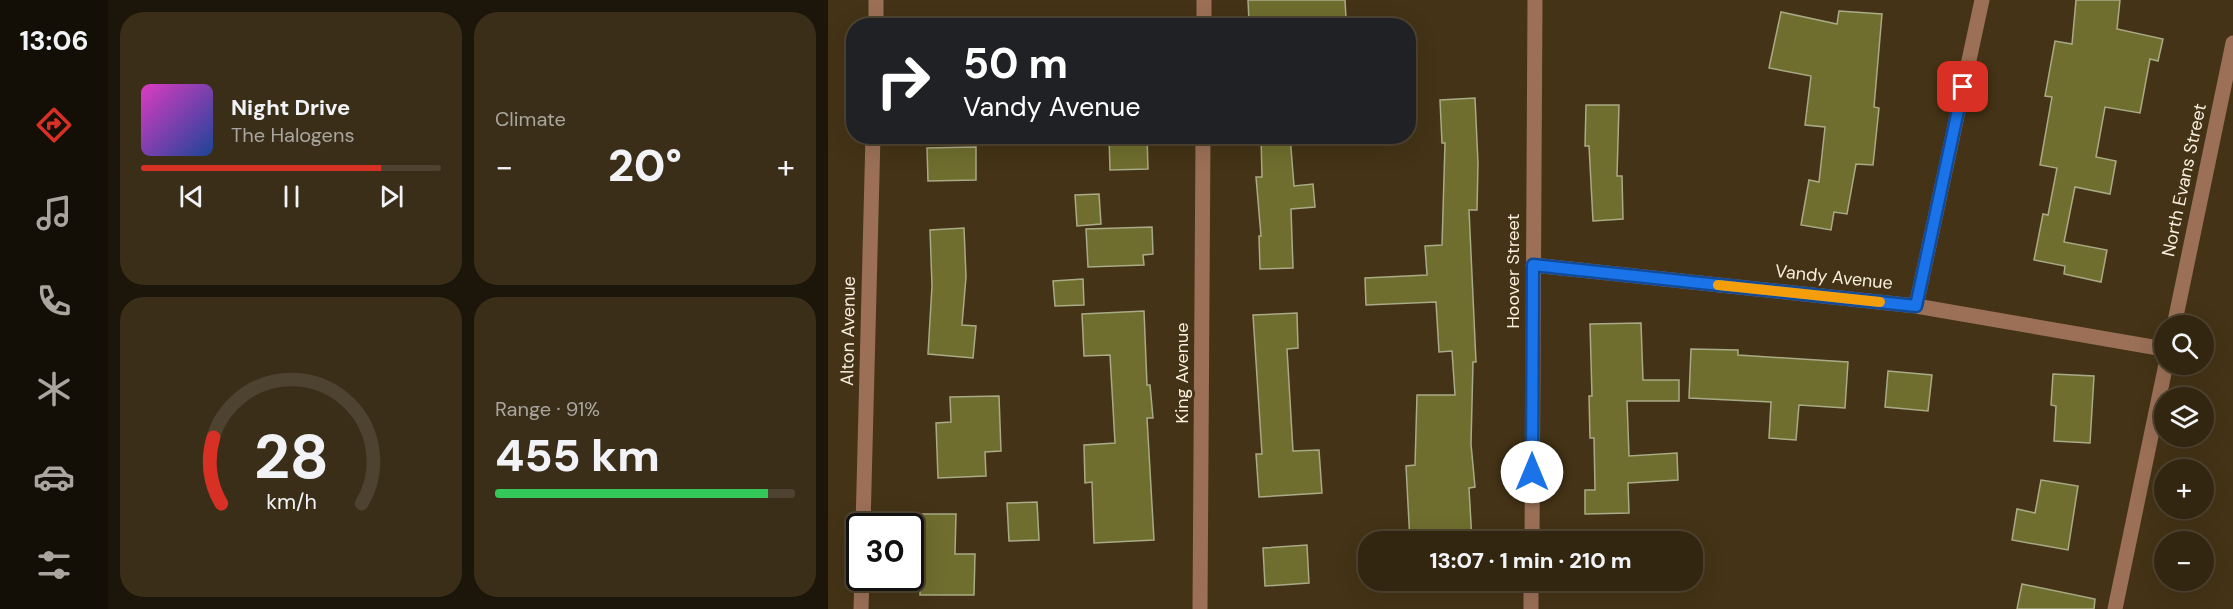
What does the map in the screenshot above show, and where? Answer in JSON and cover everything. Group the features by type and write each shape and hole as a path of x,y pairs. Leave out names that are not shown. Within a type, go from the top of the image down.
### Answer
{"street":[{"path":"876,0 876,18"},
{"path":"1204,0 1204,18"},
{"name":"Hoover Street","path":"1532,531 1535,0"},
{"path":"1916,306 1982,0"},
{"name":"North Evans Street","path":"2176,315 2233,43"},
{"name":"Alton Avenue","path":"863,513 873,144"},
{"name":"King Avenue","path":"1200,609 1203,144"},
{"name":"Vandy Avenue","path":"1533,265 1916,306 2154,347"},
{"path":"2115,609 2164,375"},
{"path":"861,609 862,591"},
{"path":"1531,609 1532,591"}],"building":[{"path":"1248,0 1345,0 1346,18 1249,18"},
{"path":"2076,0 2120,0 2117,29 2163,39 2158,61 2150,59 2140,113 2105,107 2096,157 2116,161 2110,194 2075,187 2064,242 2107,250 2101,282 2064,274 2065,266 2034,260 2043,214 2048,215 2057,168 2040,165 2052,97 2045,96 2055,41 2072,44"},
{"path":"1839,11 1882,14 1874,107 1879,108 1873,165 1856,164 1847,214 1834,212 1831,230 1801,225 1809,180 1819,182 1825,127 1805,125 1811,76 1769,68 1781,12 1837,24"},
{"path":"1475,98 1478,163 1477,210 1469,210 1476,362 1473,362 1471,444 1475,487 1469,488 1471,531 1409,531 1406,466 1415,465 1417,395 1455,395 1452,351 1439,352 1436,302 1366,305 1365,278 1427,275 1425,246 1442,245 1445,143 1442,143 1440,100"},
{"path":"1586,105 1619,105 1617,176 1622,176 1623,219 1593,221 1589,146 1585,146"},
{"path":"1109,144 1147,144 1148,169 1110,170"},
{"path":"1261,144 1291,144 1294,186 1313,184 1315,207 1291,209 1293,268 1260,269 1259,236 1261,236 1256,177 1262,177"},
{"path":"976,147 976,180 928,181 927,148"},
{"path":"1099,194 1101,224 1077,226 1075,195"},
{"path":"1152,227 1153,254 1143,255 1144,265 1088,267 1086,229"},
{"path":"964,228 966,277 962,325 976,326 973,358 928,354 932,286 930,230"},
{"path":"1083,279 1084,305 1055,306 1053,281"},
{"path":"1144,311 1147,385 1150,385 1153,418 1147,418 1154,540 1094,543 1092,482 1085,483 1084,445 1115,443 1110,355 1084,356 1082,314"},
{"path":"1297,313 1298,348 1287,349 1293,451 1319,450 1322,493 1259,497 1256,454 1262,454 1253,315"},
{"path":"1641,323 1643,380 1679,380 1679,401 1627,401 1629,456 1677,453 1678,480 1628,483 1629,513 1585,514 1585,490 1595,490 1594,438 1590,438 1589,396 1592,396 1590,324"},
{"path":"1691,349 1738,350 1738,355 1848,362 1845,408 1799,405 1796,440 1769,438 1771,402 1689,398"},
{"path":"1888,371 1932,375 1928,411 1885,407"},
{"path":"2053,374 2094,376 2090,443 2054,441 2056,406 2051,405"},
{"path":"999,396 1001,451 985,452 986,476 938,478 936,423 951,422 950,397"},
{"path":"2041,480 2078,486 2068,550 2012,540 2017,509 2035,513"},
{"path":"1037,502 1039,540 1009,541 1007,503"},
{"path":"924,514 956,514 955,554 975,554 974,595 920,595 920,591 924,591"},
{"path":"1307,545 1309,583 1265,586 1263,548"},
{"path":"2022,584 2095,599 2094,609 2017,609"}],"slow traffic":[{"path":"1718,285 1880,302"}],"route":[{"path":"1532,472 1533,265 1916,306 1963,87"}]}
